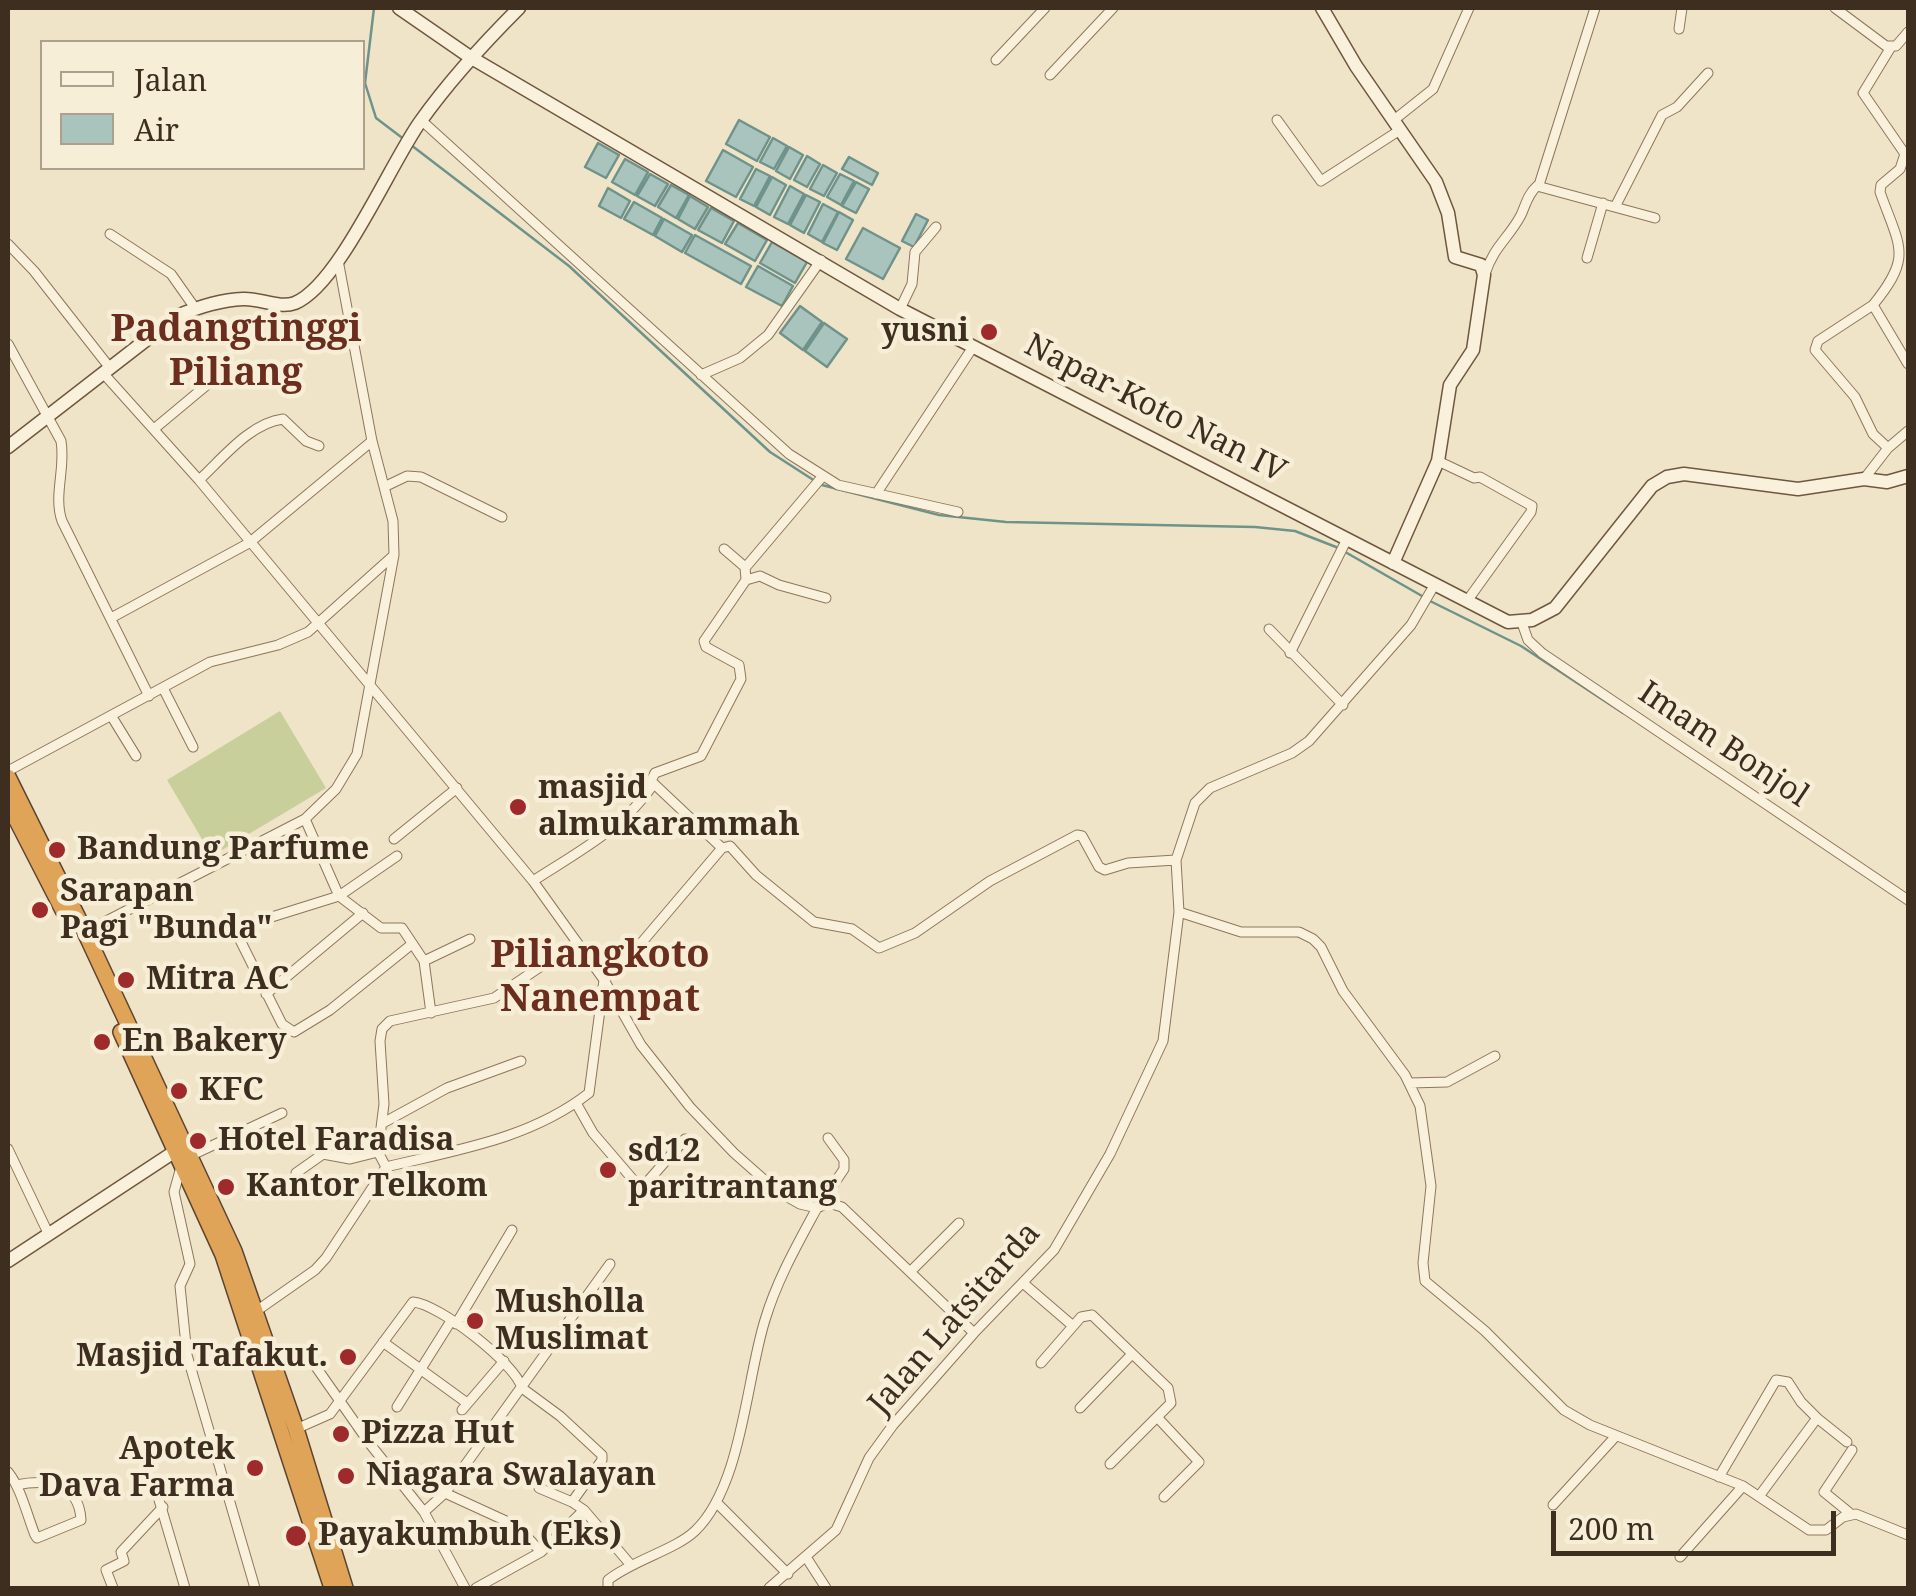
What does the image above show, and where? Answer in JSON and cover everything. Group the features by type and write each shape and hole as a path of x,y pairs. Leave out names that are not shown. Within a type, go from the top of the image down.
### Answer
{"highway":[{"path":"8,774 88,958 182,1158 234,1251 345,1588"},
{"path":"8,802 85,932 223,1255 332,1588"}],"street":[{"name":"Napar-Koto Nan IV","path":"399,8 470,57 900,309 1508,622 1522,622"},
{"path":"8,447 156,330 195,308 246,299 294,304 310,293 338,260 421,120 470,57 519,8"},
{"path":"996,60 1045,8"},
{"path":"1050,75 1113,8"},
{"path":"1322,8 1444,198 1455,257 1483,273"},
{"path":"1276,120 1320,182 1397,125 1433,89 1469,8"},
{"path":"1393,563 1438,460 1448,390 1470,357 1483,273 1518,220 1531,192 1540,185 1594,8"},
{"path":"1679,29 1682,8"},
{"path":"1835,8 1891,47"},
{"path":"1888,448 1873,434 1854,397 1815,350 1818,342 1873,305 1896,276 1898,242 1880,192 1881,185 1900,169 1906,154 1863,93 1891,47 1908,32"},
{"path":"1614,206 1662,115 1678,107 1708,72"},
{"path":"421,120 819,481 958,512"},
{"path":"1540,185 1656,218"},
{"path":"1587,258 1603,203"},
{"path":"900,309 912,284 915,252 936,227"},
{"path":"110,234 171,274 195,308"},
{"path":"8,244 34,271 154,429 534,881 604,980 641,1045 708,1126 777,1191 794,1201 818,1207 828,1203 842,1207 974,1333"},
{"path":"85,932 304,819 336,789 351,765 371,689 394,555 392,521 372,441 338,260"},
{"path":"701,375 740,358 768,334 821,260"},
{"path":"1873,305 1908,364"},
{"path":"8,344 63,452 58,512 149,696"},
{"path":"876,494 973,347"},
{"path":"154,429 226,369"},
{"path":"200,480 250,434 276,420 283,419 306,442 320,446"},
{"path":"1864,480 1888,448 1908,431"},
{"path":"111,618 250,543 372,441"},
{"path":"1438,460 1474,478 1480,477 1532,506 1467,601"},
{"path":"1522,622 1554,608 1652,486 1667,477 1684,474 1798,489 1864,480 1887,482 1908,476"},
{"path":"384,486 407,476 421,477 502,517"},
{"path":"745,568 819,481"},
{"path":"1290,653 1347,539"},
{"path":"534,881 639,806 653,785 655,773 701,756 742,679 739,666 706,647 704,641 746,580 745,568 724,548"},
{"path":"8,774 210,662 278,645 318,624 394,555"},
{"path":"746,580 760,576 826,598"},
{"name":"Jalan Latsitarda","path":"769,1588 841,1522 862,1470 893,1425 1054,1250 1110,1154 1159,1054 1168,1013 1179,912 1170,860 1200,795 1292,753 1320,731 1411,625 1435,584"},
{"name":"Imam Bonjol","path":"1522,622 1528,640 1542,653 1908,900"},
{"path":"1269,629 1344,705"},
{"path":"163,688 193,747"},
{"path":"112,717 136,756"},
{"path":"653,785 722,848"},
{"path":"394,840 457,788"},
{"path":"304,819 338,896 381,928 402,928 424,961 431,1013"},
{"path":"255,1312 326,1258 386,1167 502,1138 589,1093 604,980 643,941 722,848 730,846 756,875 814,922 852,929 879,948 927,926 990,881 1077,836 1082,836 1099,867 1105,870 1128,863 1170,860"},
{"path":"397,856 338,896 240,928 239,938 284,1027 294,1032 330,1010 412,944"},
{"path":"1179,912 1241,932 1300,932 1313,938 1343,991 1410,1083 1420,1106 1430,1161 1430,1206 1422,1272 1425,1280 1485,1332 1564,1410 1615,1437 1743,1486 1812,1531 1826,1530 1851,1514 1868,1516 1908,1535"},
{"path":"266,994 363,913"},
{"path":"424,961 470,939"},
{"path":"386,1167 378,1152 383,1123 382,1029 390,1021 494,998 578,942"},
{"path":"1410,1083 1448,1082 1495,1056"},
{"path":"383,1123 447,1088 521,1061"},
{"path":"576,1103 594,1133 641,1189 686,1138"},
{"path":"9,1257 182,1158 282,1114"},
{"path":"608,1588 608,1580 630,1564 690,1535 716,1502 744,1418 764,1322 778,1280 844,1168 844,1160 828,1138"},
{"path":"8,1149 49,1234"},
{"path":"296,1173 323,1154 350,1159 378,1152"},
{"path":"182,1158 174,1192 190,1261 180,1286 187,1355 255,1588"},
{"path":"910,1272 959,1223"},
{"path":"398,1407 512,1230"},
{"path":"424,1512 445,1494 610,1264"},
{"path":"1024,1283 1073,1326"},
{"path":"296,1430 330,1414 413,1302 422,1303 504,1361 522,1388 602,1455 600,1464 572,1502"},
{"path":"1041,1363 1081,1317 1092,1315 1168,1388 1171,1403 1110,1464"},
{"path":"383,1342 465,1406 504,1361"},
{"path":"1080,1408 1132,1354"},
{"path":"316,1367 424,1512 465,1588"},
{"path":"1719,1477 1776,1380 1788,1382 1801,1402 1849,1446 1824,1492 1851,1514"},
{"path":"1158,1417 1199,1462 1164,1498"},
{"path":"1760,1495 1817,1418"},
{"path":"1552,1504 1615,1437"},
{"path":"8,1472 38,1538 82,1520 80,1508 66,1488 43,1481 16,1485"},
{"path":"154,1483 186,1588"},
{"path":"1680,1558 1743,1486"},
{"path":"539,1488 584,1510 630,1564"},
{"path":"445,1494 517,1526 542,1552"},
{"path":"716,1502 788,1574"},
{"path":"113,1588 106,1570 124,1560 121,1552 163,1507"},
{"path":"480,1587 542,1552 584,1510"},
{"path":"806,1557 826,1588"}],"green space":[{"path":"280,711 326,788 212,856 167,780"}],"water":[{"path":"739,120 770,137 757,161 726,144"},
{"path":"773,138 787,146 774,169 760,162"},
{"path":"598,143 619,155 606,178 585,167"},
{"path":"789,147 803,155 790,179 776,171"},
{"path":"723,150 753,167 736,197 706,181"},
{"path":"807,156 820,164 807,187 794,180"},
{"path":"849,157 878,173 872,185 842,169"},
{"path":"625,159 648,172 635,195 612,182"},
{"path":"823,165 837,173 824,196 810,189"},
{"path":"756,169 770,176 754,206 740,199"},
{"path":"650,174 668,184 655,206 637,196"},
{"path":"840,174 854,181 841,205 827,197"},
{"path":"772,177 786,185 770,215 756,207"},
{"path":"856,182 869,189 856,213 842,206"},
{"path":"671,185 689,195 676,218 658,207"},
{"path":"790,186 804,194 788,224 774,217"},
{"path":"608,188 630,201 621,218 599,206"},
{"path":"806,195 820,202 804,233 790,225"},
{"path":"690,196 708,207 695,229 678,219"},
{"path":"634,202 662,218 653,235 624,219"},
{"path":"823,204 838,212 822,242 808,234"},
{"path":"711,208 734,221 722,243 698,230"},
{"path":"839,212 853,220 837,250 823,243"},
{"path":"916,214 928,220 914,247 902,241"},
{"path":"664,219 692,235 682,252 655,236"},
{"path":"738,223 767,240 755,261 725,244"},
{"path":"863,228 900,248 883,279 846,259"},
{"path":"695,235 751,266 741,284 685,253"},
{"path":"772,242 807,262 795,283 760,263"},
{"path":"758,266 793,286 782,306 746,287"},
{"path":"800,306 822,322 803,350 780,333"},
{"path":"824,323 847,339 827,367 805,351"}],"waterway":[{"path":"374,8 365,83 376,118 405,140"},
{"path":"411,145 569,266 770,452 815,481"},
{"path":"822,485 939,515 1006,522 1255,527 1295,531 1336,547"},
{"path":"1347,553 1422,596"},
{"path":"1430,601 1521,646 1623,713"}],"place":[{"name":"yusni","path":"989,332"},
{"name":"masjid almukarammah","path":"518,807"},
{"name":"Bandung Parfume","path":"57,850"},
{"name":"Sarapan Pagi \"Bunda\"","path":"40,910"},
{"name":"Mitra AC","path":"126,980"},
{"name":"En Bakery","path":"102,1042"},
{"name":"KFC","path":"179,1091"},
{"name":"Hotel Faradisa","path":"198,1141"},
{"name":"sd12 paritrantang","path":"608,1170"},
{"name":"Kantor Telkom","path":"226,1187"},
{"name":"Musholla Muslimat","path":"475,1321"},
{"name":"Masjid Tafakut.","path":"348,1357"},
{"name":"Pizza Hut","path":"341,1434"},
{"name":"Apotek Dava Farma","path":"255,1468"},
{"name":"Niagara Swalayan","path":"346,1476"},
{"name":"Payakumbuh (Eks)","path":"296,1536"}],"district":[{"name":"Padangtinggi Piliang","path":"236,352"},
{"name":"Piliangkoto Nanempat","path":"600,978"}]}
